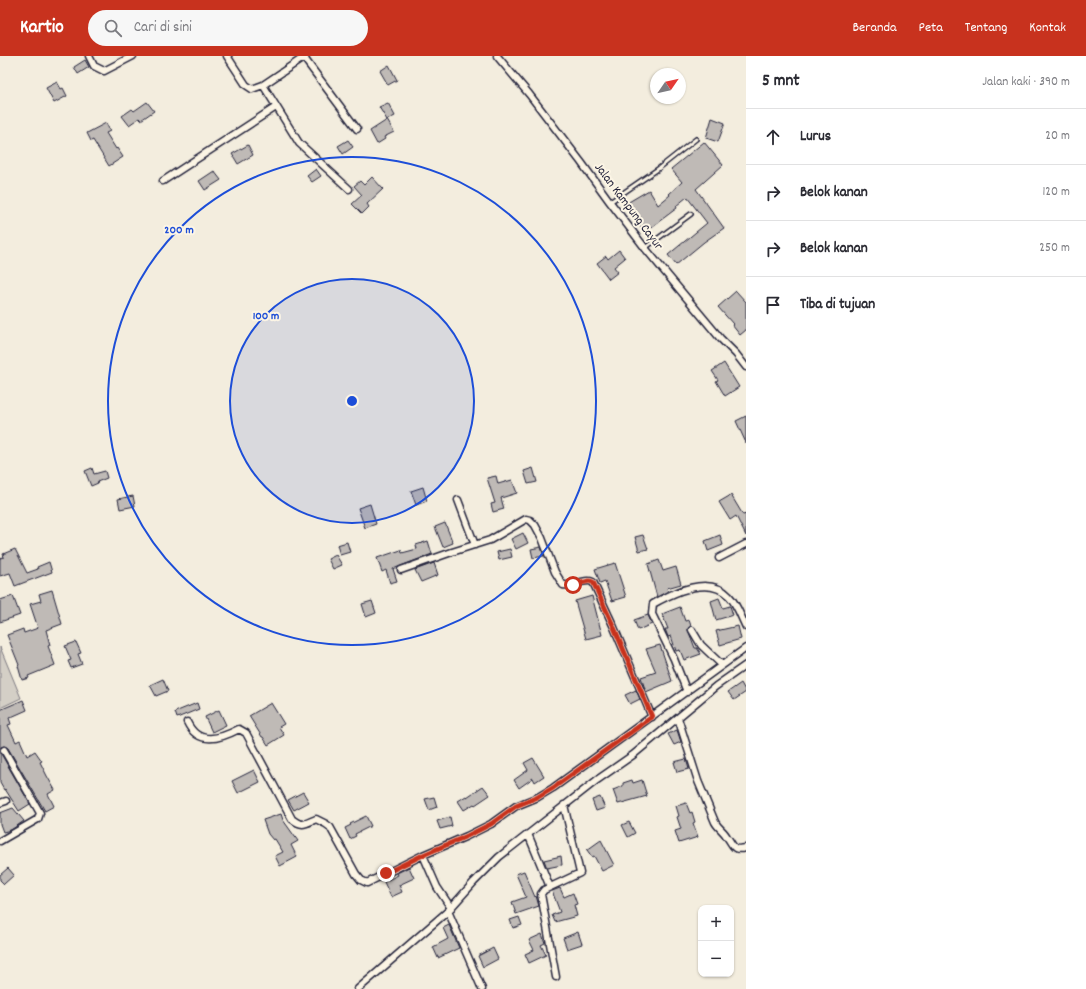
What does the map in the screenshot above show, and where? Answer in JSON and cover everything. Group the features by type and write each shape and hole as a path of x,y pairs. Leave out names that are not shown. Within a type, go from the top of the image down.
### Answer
{"street":[{"path":"88,56 94,66 104,71 133,56"},
{"path":"227,56 247,86 252,89 263,85 305,57 357,129"},
{"name":"Jalan Kampung Cayur","path":"497,56 529,94 577,156 645,248 746,367"},
{"path":"263,85 299,143 349,189"},
{"path":"163,181 276,107"},
{"path":"458,500 475,545"},
{"path":"401,570 490,540 520,522 526,519 530,520 535,525 542,538 554,572 563,585 568,586 589,581 593,582 652,717"},
{"path":"719,558 746,544"},
{"path":"687,692 674,659 652,614 653,604 678,592 709,586 718,589 729,596 746,626"},
{"path":"692,630 701,645 722,665"},
{"path":"188,722 190,728 202,737 214,739 239,729 246,733 292,819 299,825 316,820 330,827 356,874 361,880 367,883 423,855 491,824 516,806 538,797 553,788 746,648"},
{"path":"358,989 449,910 494,861 564,805 633,755 716,686 746,665"},
{"path":"678,718 698,781 714,822 727,836 734,848 739,850 746,848"},
{"path":"0,841 38,819 40,813 4,750"},
{"path":"556,978 541,897 542,891 580,873 564,805"},
{"path":"528,834 550,887"},
{"path":"423,855 449,910 482,989"}],"lane":[{"path":"610,202 658,169 696,139"},
{"path":"645,248 691,214"}],"shaded area":[{"path":"0,647 21,698 0,708"}],"building":[{"path":"85,60 89,67 78,74 74,67"},
{"path":"389,65 397,80 388,85 380,71"},
{"path":"57,82 61,89 63,88 67,96 54,103 46,88"},
{"path":"147,102 154,111 141,120 139,118 129,125 122,116 132,109 134,111"},
{"path":"388,103 395,116 387,120 379,107"},
{"path":"712,118 725,123 718,142 706,138"},
{"path":"387,120 394,132 384,137 385,139 377,144 370,131"},
{"path":"106,123 110,131 106,133 123,157 109,166 87,133"},
{"path":"348,140 353,147 343,154 338,146"},
{"path":"704,142 723,165 696,189 724,228 676,265 668,255 707,223 687,197 676,206 677,208 645,232 637,222 638,220 627,203 649,190 658,205 682,182 671,169"},
{"path":"248,145 253,155 238,164 232,154"},
{"path":"316,169 321,176 312,182 307,176"},
{"path":"214,171 221,180 205,190 199,181"},
{"path":"372,177 383,189 367,204 369,207 362,214 352,204 362,195 354,186 360,181 364,185"},
{"path":"619,250 625,258 614,267 618,272 609,279 597,263 606,256 608,259"},
{"path":"736,291 746,302 746,330 740,335 732,325 733,324 718,307"},
{"path":"724,363 739,387 725,396 712,371"},
{"path":"746,416 746,443 736,421"},
{"path":"92,468 94,474 105,471 107,478 91,486 85,471"},
{"path":"533,468 537,482 528,484 524,471"},
{"path":"496,476 498,484 512,480 517,493 501,498 504,509 493,512 491,504 495,503 487,478"},
{"path":"423,487 427,501 416,505 411,491"},
{"path":"731,495 743,515 746,514 746,536 736,516 730,520 719,502"},
{"path":"133,496 135,506 120,509 118,499"},
{"path":"370,504 376,524 365,528 358,508"},
{"path":"445,523 453,543 443,547 435,527"},
{"path":"523,533 528,543 516,549 511,539"},
{"path":"643,535 648,549 639,551 635,537"},
{"path":"720,535 723,545 708,551 705,541"},
{"path":"428,541 432,554 393,569 397,581 390,583 386,570 382,572 377,558 401,550 402,553 417,549 416,545"},
{"path":"347,542 350,552 340,555 337,545"},
{"path":"541,547 544,556 533,558 531,549"},
{"path":"15,549 27,573 38,569 37,567 49,562 52,572 15,586 10,573 0,576 0,558 4,557 3,554"},
{"path":"510,549 512,557 499,560 497,552"},
{"path":"336,555 342,565 333,569 328,559"},
{"path":"659,560 663,571 676,567 681,584 667,588 668,591 657,597 648,564"},
{"path":"434,563 438,575 421,582 415,570"},
{"path":"615,563 626,597 612,601 605,581 600,583 595,569"},
{"path":"52,590 62,624 46,630 50,645 48,646 55,665 22,680 19,665 7,635 23,629 24,633 38,628 30,604 41,601 39,594"},
{"path":"13,596 20,615 0,622 0,600"},
{"path":"592,596 602,635 586,639 575,601"},
{"path":"719,598 723,608 730,606 733,615 716,620 711,601"},
{"path":"372,601 376,613 366,617 362,604"},
{"path":"680,607 685,621 689,620 691,626 688,630 695,648 697,648 701,654 684,660 680,650 676,651 671,636 668,637 665,629 668,629 662,614"},
{"path":"648,615 652,624 638,630 634,620"},
{"path":"738,626 741,639 720,645 716,631"},
{"path":"76,642 81,653 78,654 82,664 71,668 68,661 71,660 65,646"},
{"path":"660,645 672,681 646,692 641,677 656,672 646,649"},
{"path":"163,679 168,691 156,696 150,685"},
{"path":"741,683 746,692 734,700 728,692"},
{"path":"636,690 640,699 630,704 625,695"},
{"path":"23,700 27,710 9,718 11,724 8,725 16,742 20,740 27,756 35,751 42,761 40,762 55,790 48,794 54,806 45,811 8,748 4,746 0,748 0,710"},
{"path":"197,703 199,709 177,718 175,712"},
{"path":"271,703 284,724 279,727 284,735 268,745 249,716"},
{"path":"219,710 226,725 212,732 205,717"},
{"path":"677,730 681,742 674,745 668,734"},
{"path":"0,752 30,804 19,811 0,783"},
{"path":"533,758 544,776 535,782 533,778 519,788 514,780 528,770 524,763"},
{"path":"686,759 689,769 677,772 674,762"},
{"path":"254,770 260,782 238,793 232,781"},
{"path":"632,780 633,783 642,780 647,796 618,804 613,790 623,786 623,783"},
{"path":"483,786 490,795 464,810 458,801 466,796 467,797"},
{"path":"303,792 309,802 294,810 288,800"},
{"path":"434,797 437,807 429,810 425,799"},
{"path":"600,797 605,808 596,811 592,800"},
{"path":"686,803 690,813 692,812 695,822 693,823 698,837 679,843 675,831 681,829 677,817 679,816 676,806"},
{"path":"13,808 24,821 11,830 3,832 0,824 0,813"},
{"path":"281,814 283,820 298,841 291,845 297,857 280,866 275,856 283,852 275,839 273,840 268,834 263,820"},
{"path":"366,816 371,826 355,834 356,836 350,839 345,828"},
{"path":"450,817 452,826 440,829 437,821"},
{"path":"629,822 635,833 628,837 622,825"},
{"path":"601,840 614,865 602,871 594,856 592,857 587,850"},
{"path":"561,856 562,865 547,868 544,860"},
{"path":"409,867 414,878 399,885 402,892 391,897 384,882 398,875 397,873"},
{"path":"8,868 14,875 4,884 0,880 0,875"},
{"path":"524,871 539,906 516,914 512,902 526,897 516,874"},
{"path":"560,888 564,897 573,893 577,904 574,905 577,916 555,922 552,915 560,912 552,891"},
{"path":"519,917 522,925 513,928 510,920"},
{"path":"449,925 459,948 438,958 433,947 448,939 443,928"},
{"path":"578,932 582,944 567,949 563,938"},
{"path":"542,934 545,943 541,945 546,955 529,963 525,954 534,950 529,940"},
{"path":"493,948 498,959 483,967 478,956"}],"route":[{"path":"386,873 491,824 516,806 545,793 652,717 593,582 581,582 573,585"}]}
